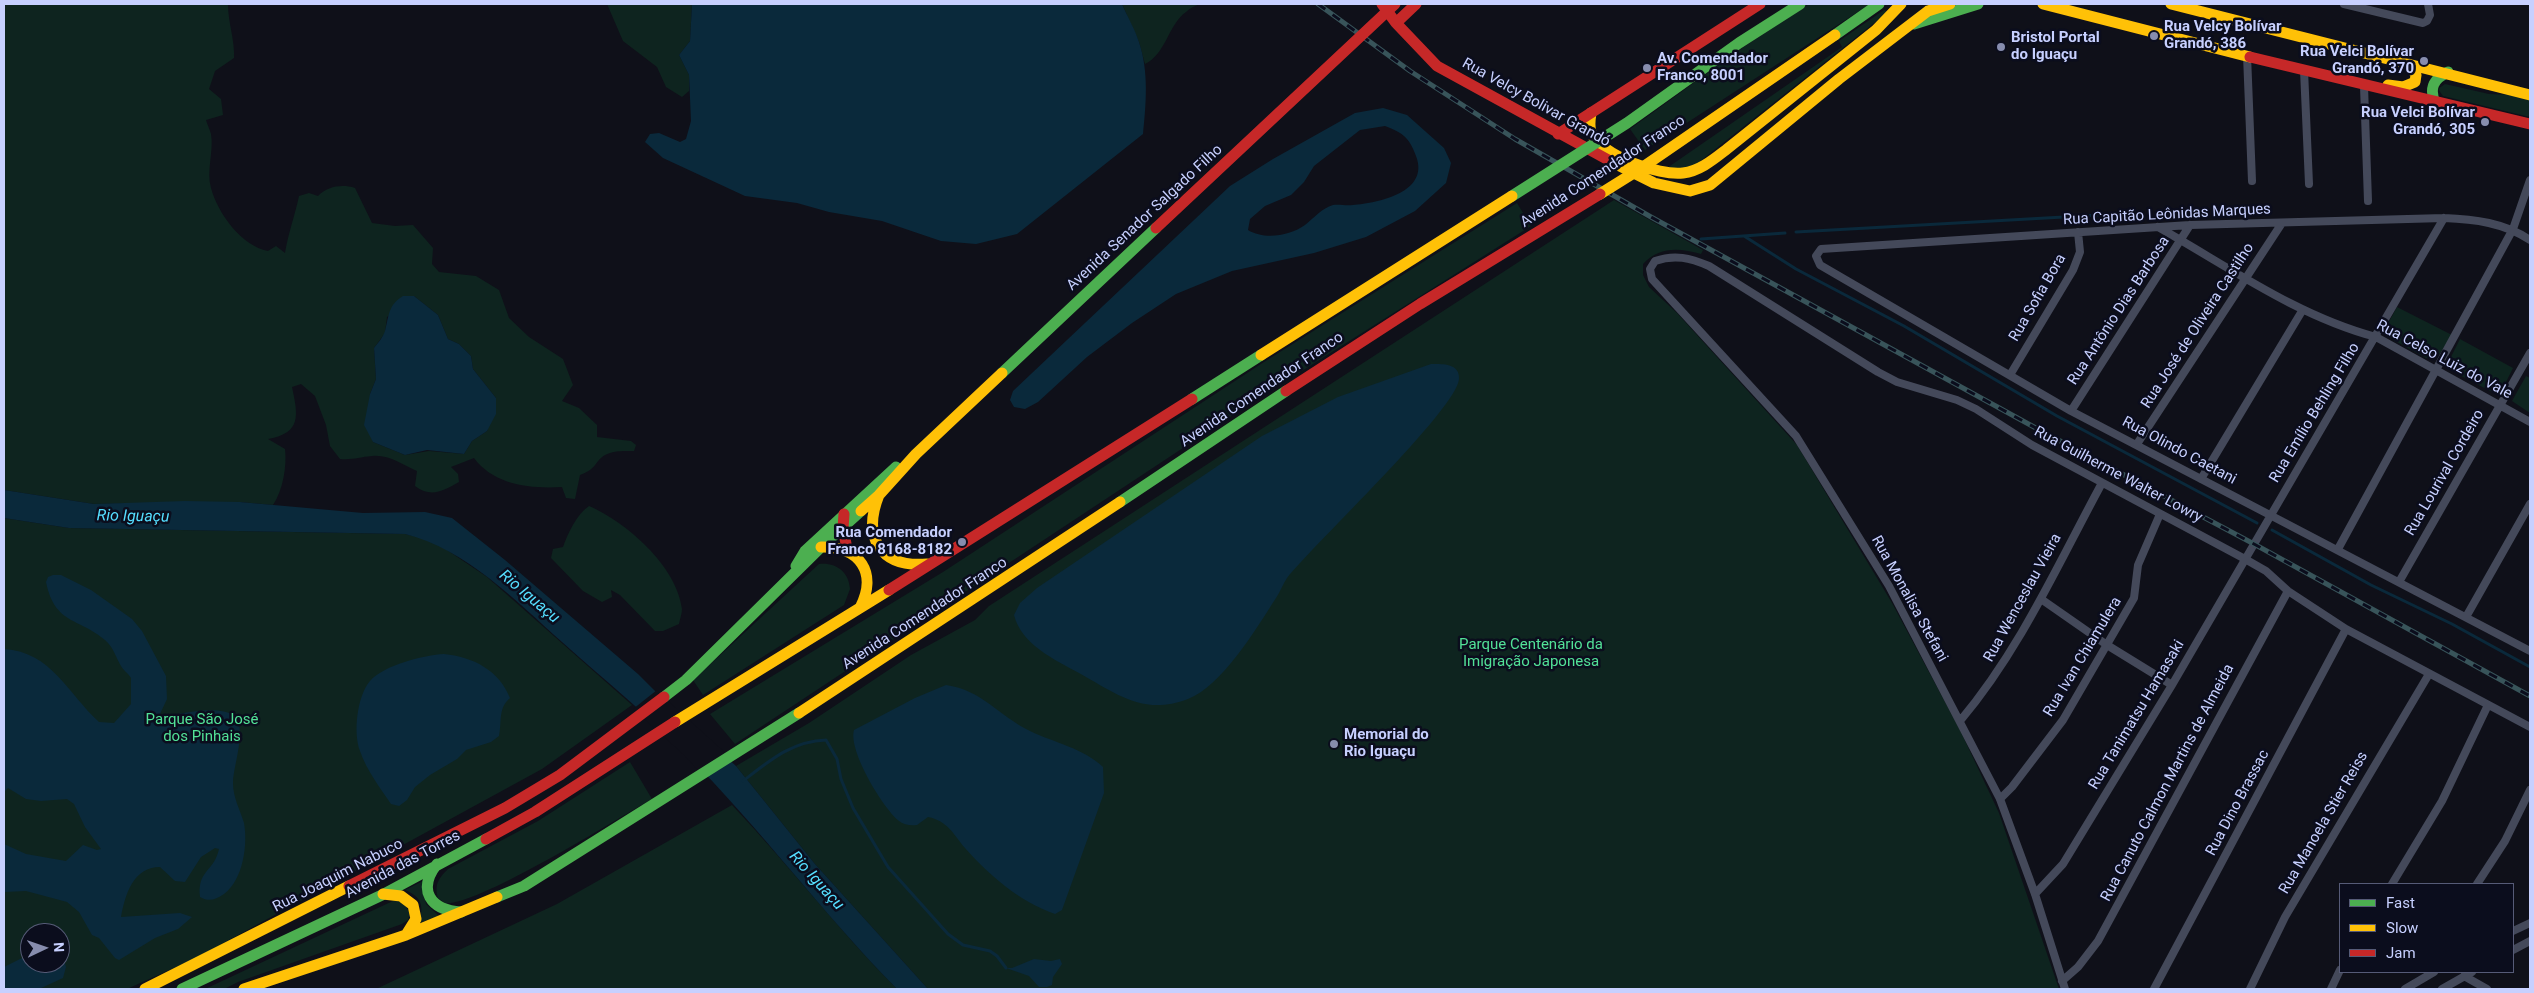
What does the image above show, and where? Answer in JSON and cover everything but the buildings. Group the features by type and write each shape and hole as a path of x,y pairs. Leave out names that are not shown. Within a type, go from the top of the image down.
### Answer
{"main road":[{"name":"Rua Velcy Bolivar Grandó","path":"1382,4 1396,23 1438,66 1558,134 1654,183 1690,191 1710,185 1839,79 1928,11 1950,4"},
{"name":"Avenida Senador Salgado Filho","path":"616,733 686,680 821,547 879,495 916,454 1395,4"},
{"path":"1396,23 1416,4"},
{"path":"1558,134 1760,4"},
{"name":"Avenida Comendador Franco","path":"628,751 938,560 1627,123 1739,43 1800,4"},
{"name":"Avenida Comendador Franco","path":"461,912 524,886 661,802 944,620 1286,391 1420,304 1640,169 1879,4"},
{"path":"1591,113 1591,133 1601,146 1627,160 1658,172 1683,173 1706,164 1727,149 1876,30 1901,4"},
{"name":"Rua Velcy Bolivar Grandó","path":"1912,25 1978,4"},
{"path":"2043,4 2074,7 2247,56 2364,86 2530,124"},
{"path":"2171,4 2448,72 2530,95"},
{"path":"2364,86 2377,84 2403,87 2412,84 2416,79 2416,75 2410,64"},
{"path":"2435,103 2430,94 2432,84 2438,76 2448,72"},
{"path":"1574,142 1577,122"},
{"name":"Avenida Senador Salgado Filho","path":"788,580 805,551 900,463 916,454"},
{"path":"879,495 871,512 870,522 871,531 879,548 893,560 911,566 920,566 938,560"},
{"path":"844,514 843,528 847,549"},
{"path":"821,547 830,546 847,549 861,560 868,576 868,594 859,609"},
{"name":"Rua Joaquim Nabuco","path":"145,989 505,808 560,775 616,733"},
{"name":"Avenida das Torres","path":"182,989 382,895 535,812 628,751"},
{"path":"438,863 432,869 427,884 432,900 444,911 461,912"},
{"path":"382,895 398,894 411,901 416,915 415,923 406,935"},
{"path":"244,989 406,935 461,912"}],"street":[{"path":"2344,4 2423,23 2427,22 2430,15 2428,4"},
{"path":"2247,56 2252,182"},
{"path":"2304,70 2309,184"},
{"path":"2364,86 2368,201"},
{"path":"2338,549 2513,229 2530,180"},
{"name":"Rua Emílio Behling Filho","path":"2254,544 2444,218"},
{"name":"Rua Capitão Leônidas Marques","path":"1820,265 1816,256 1821,250 2190,225 2466,218 2513,229 2530,240"},
{"name":"Rua José de Oliveira Castilho","path":"2137,444 2282,223"},
{"name":"Rua Antônio Dias Barbosa","path":"2071,411 2190,225"},
{"name":"Rua Celso Luiz do Vale","path":"2158,227 2302,311 2353,331 2376,337 2530,422"},
{"name":"Rua Sofia Bora","path":"2010,375 2073,270 2080,252 2078,232"},
{"name":"Rua Guilherme Walter Lowry","path":"1650,269 1655,261 1668,257 1688,257 1709,266 1878,372 1897,382 1957,400 1976,409 2032,445 2266,571 2288,591 2346,629 2530,727"},
{"name":"Rua Olindo Caetani","path":"1820,265 2071,411 2338,549 2530,652"},
{"name":"Rua Monalisa Stefani","path":"1650,269 1652,279 1664,293 1796,436 1889,586 2000,799 2035,894 2065,989"},
{"path":"2201,479 2302,311"},
{"name":"Rua Lourival Cordeiro","path":"2399,582 2530,353"},
{"name":"Rua Wenceslau Vieira","path":"1960,721 1989,688 2041,599 2102,483"},
{"path":"2466,617 2530,504"},
{"name":"Rua Ivan Chiamulera","path":"2000,799 2012,787 2063,720 2134,598 2138,565 2160,514"},
{"name":"Rua Tanimatsu Hamasaki","path":"2035,894 2063,864 2172,685 2254,544"},
{"name":"Rua Canuto Calmon Martins de Almeida","path":"2062,981 2078,967 2098,941 2288,591"},
{"path":"2041,599 2107,645 2172,685"},
{"name":"Rua Dino Brassac","path":"2154,989 2346,629"},
{"name":"Rua Manoela Stier Reiss","path":"2250,989 2290,909 2429,674"},
{"path":"2393,883 2442,801 2488,705"},
{"path":"2478,883 2505,841 2530,790"},
{"path":"2514,931 2529,926"},
{"path":"2514,949 2530,941"},
{"path":"2331,989 2339,972"},
{"path":"2414,982 2420,973"},
{"path":"2405,989 2432,973"},
{"path":"2442,989 2470,973"},
{"path":"2464,976 2487,989"}],"green space":[{"path":"4,4 228,4 234,58 215,71 209,89 221,99 223,115 206,120 212,141 209,175 211,188 214,198 225,218 240,236 258,248 268,251 276,246 285,253 299,196 309,193 318,196 326,190 335,187 355,188 372,223 395,226 413,225 433,248 432,264 439,272 476,276 499,290 509,318 529,337 563,359 573,385 562,401 579,408 597,425 597,437 631,441 636,445 634,451 608,453 590,470 580,475 575,499 566,498 562,487 525,486 502,480 482,467 474,458 451,467 458,474 459,482 437,492 426,492 415,486 417,471 390,458 367,456 340,459 330,446 326,425 315,396 301,384 292,387 296,414 292,427 279,436 268,439 285,449 284,478 273,505 240,502 94,504 4,490","holes":["414,296 438,315 448,339 459,344 471,356 473,369 496,398 487,431 472,441 464,454 429,451 405,455 373,442 370,394 376,379 374,348 385,333 387,317"]},
{"path":"607,4 692,4 690,41 679,55 689,75 689,91 682,97 666,87 657,67 623,41"},
{"path":"1122,4 1200,4 1189,9 1180,18 1158,53 1145,64 1139,42"},
{"path":"1809,4 1870,4 1645,150 1630,129 1742,48"},
{"path":"1884,10 1888,12 1689,170 1667,168 1842,47 1839,41"},
{"path":"2445,84 2489,94 2513,95 2530,100 2530,117 2443,96 2438,89"},
{"name":"Parque Centenário da Imigração Japonesa","path":"1614,200 1703,250 1701,254 1677,250 1663,251 1649,258 1643,264 1643,275 1649,287 1677,313 1797,445 1892,603 1960,730 1999,813 2059,989 928,989 815,864 736,766 809,723 911,655 975,620 989,606"},
{"path":"1517,203 1531,226 1245,407 735,744 710,714 943,572 1264,362"},
{"path":"2397,307 2452,335 2437,358 2426,358 2386,336 2385,329"},
{"path":"2460,339 2513,368 2501,392 2494,393 2448,369 2448,363"},
{"path":"2526,376 2530,378 2530,413 2512,401"},
{"path":"589,506 603,513 633,534 648,547 660,562 671,577 678,593 682,609 679,624 663,631 655,631 620,595 611,590 612,597 602,602 583,591 551,558 553,549 563,547 570,530"},
{"name":"Parque São José dos Pinhais","path":"4,518 69,528 405,534 426,539 441,546 487,577 632,705 542,769 196,958 127,989 4,989"},
{"path":"819,564 831,565 844,573 850,589 844,605 703,695 693,680"},
{"path":"630,762 652,799 547,860 486,891 461,900 445,903 438,898 438,882 448,869 538,821"},
{"path":"732,805 897,989 376,989 557,904"},
{"path":"423,881 426,904 439,916 419,923 420,903 415,896 405,890"},
{"path":"395,900 402,900 410,913 408,920 402,924 238,982 224,989 205,989"}],"water":[{"path":"692,4 1122,4 1137,37 1144,65 1146,100 1143,134 1017,234 976,244 941,241 882,221 829,212 797,203 745,196 663,158 645,142 650,134 659,133 680,142 686,139 691,121 689,75 679,55 690,41"},
{"path":"1383,108 1407,115 1444,148 1451,163 1446,183 1415,211 1366,237 1314,253 1232,271 1176,294 1132,323 1087,357 1038,402 1025,409 1014,407 1010,400 1013,391 1230,186 1273,159 1355,113","holes":["1385,126 1405,136 1416,156 1418,168 1416,179 1409,187 1400,193 1376,202 1329,206 1299,229 1285,234 1269,236 1248,230 1250,219 1265,206 1291,195 1304,182 1314,166 1360,130"]},
{"path":"403,296 414,296 438,315 448,339 459,344 471,356 473,369 496,398 496,414 487,431 472,441 464,454 427,450 405,455 373,442 364,425 370,394 376,379 374,348 384,333 388,316 394,303"},
{"path":"1431,364 1450,366 1457,370 1459,379 1452,395 1411,446 1287,578 1268,611 1226,670 1201,692 1172,704 1144,704 1131,700 1118,695 1050,657 1031,643 1018,625 1014,615 1020,603 1037,588 1262,436 1338,397"},
{"name":"Rio Iguaçu","path":"4,490 94,504 185,501 240,502 363,513 425,512 452,518 505,560 638,674 675,711 736,766 815,864 928,989 897,989 843,931 713,782 670,739 640,710 508,594 489,578 449,551 405,534 69,528 4,518"},
{"path":"61,575 91,590 132,619 142,631 166,676 167,699 160,714 162,717 209,710 227,712 238,721 240,729 233,788 244,823 245,841 243,861 236,880 218,898 209,900 200,897 203,876 217,857 219,849 215,848 201,857 185,882 175,881 160,867 151,868 143,872 137,877 128,892 121,917 180,913 192,917 178,929 155,938 119,960 115,958 99,938 92,935 79,912 67,902 26,891 4,892 4,844 26,854 66,861 83,845 97,850 101,849 85,827 74,804 67,799 41,801 26,799 8,788 4,792 4,649 21,652 47,666 99,722 114,723 131,704 131,678 110,646 105,640 69,618 55,606 46,582 48,577"},
{"path":"444,654 465,658 484,667 505,688 510,698 502,710 499,736 491,742 466,750 457,759 430,775 415,787 407,800 399,806 391,804 370,771 358,743 357,725 362,696 370,681 385,670 426,656"},
{"path":"946,685 970,692 1019,725 1078,750 1103,767 1104,793 1062,910 1055,914 1030,903 1006,887 941,822 928,817 917,825 908,825 899,821 884,804 861,764 856,751 854,730 915,698"},
{"path":"20,959 20,973 64,973 63,978 39,989 4,989 4,967"},
{"path":"1034,959 1051,961 1060,959 1062,964 1053,977 1052,985 1039,987 1029,976 1006,968 1012,968"}],"pier":[{"path":"657,690 730,757 702,775 684,755 633,709"}],"waterway":[{"path":"1796,232 2135,213"},
{"path":"1701,239 1785,233"},
{"path":"1744,236 1796,269 1904,326 2057,416 2257,523"},
{"path":"2272,530 2371,585 2452,624 2530,667"},
{"path":"743,781 792,748 814,741 826,740 837,759 841,779 853,808 888,867 948,934 963,945 990,951 997,956 1006,968"}],"railway":[{"path":"1318,4 1410,71 1515,139 1651,217 2530,696"}],"traffic: fast":[{"path":"1512,196 1627,123 1739,43 1800,4"},
{"path":"1835,35 1879,4"},
{"path":"1914,24 1978,4"},
{"path":"2435,103 2432,93 2434,85 2439,78 2448,72"},
{"path":"1002,373 1156,228"},
{"path":"1192,399 1261,355"},
{"path":"1120,502 1286,391"},
{"path":"796,566 805,551 896,467"},
{"path":"664,697 686,680 821,547 861,511"},
{"path":"497,897 524,886 799,713"},
{"path":"182,989 382,895 486,839"},
{"path":"437,864 428,882 430,897 441,907 461,912"}],"traffic: slow":[{"path":"1591,113 1591,132 1597,141 1618,156 1632,163 1660,171 1683,173 1695,170 1722,153 1876,30 1901,4"},
{"path":"1612,162 1654,183 1690,191 1710,185 1839,79 1928,11 1950,4"},
{"path":"2043,4 2250,57"},
{"path":"2171,4 2530,95"},
{"path":"1600,194 1640,169 1835,35"},
{"path":"2388,85 2403,87 2415,82 2416,75 2409,64"},
{"path":"1261,355 1512,196"},
{"path":"861,511 879,495 916,454 1002,373"},
{"path":"879,495 874,510 873,524 874,536 879,547 897,561 911,564 927,564"},
{"path":"799,713 1120,502"},
{"path":"821,547 846,551 862,564 866,573 867,584 860,608"},
{"path":"675,722 889,590"},
{"path":"145,989 349,886"},
{"path":"383,894 401,896 413,905 416,919 406,935"},
{"path":"244,989 406,935 497,897"}],"traffic: jam":[{"path":"1382,4 1396,23 1437,66 1612,162"},
{"path":"1156,228 1395,4"},
{"path":"1396,23 1416,4"},
{"path":"1558,134 1760,4"},
{"path":"2250,57 2530,124"},
{"path":"1286,391 1420,304 1600,194"},
{"path":"889,590 1192,399"},
{"path":"844,514 843,528 847,549"},
{"path":"349,886 505,808 560,775 664,697"},
{"path":"486,839 535,812 675,722"}],"place":[{"name":"Rua Velcy Bolívar Grandó, 386","path":"2154,36"},
{"name":"Bristol Portal do Iguaçu","path":"2001,47"},
{"name":"Rua Velci Bolívar Grandó, 370","path":"2424,61"},
{"name":"Av. Comendador Franco, 8001","path":"1647,68"},
{"name":"Rua Velci Bolívar Grandó, 305","path":"2485,122"},
{"name":"Rua Comendador Franco 8168-8182","path":"962,542"},
{"name":"Memorial do Rio Iguaçu","path":"1334,744"}]}
